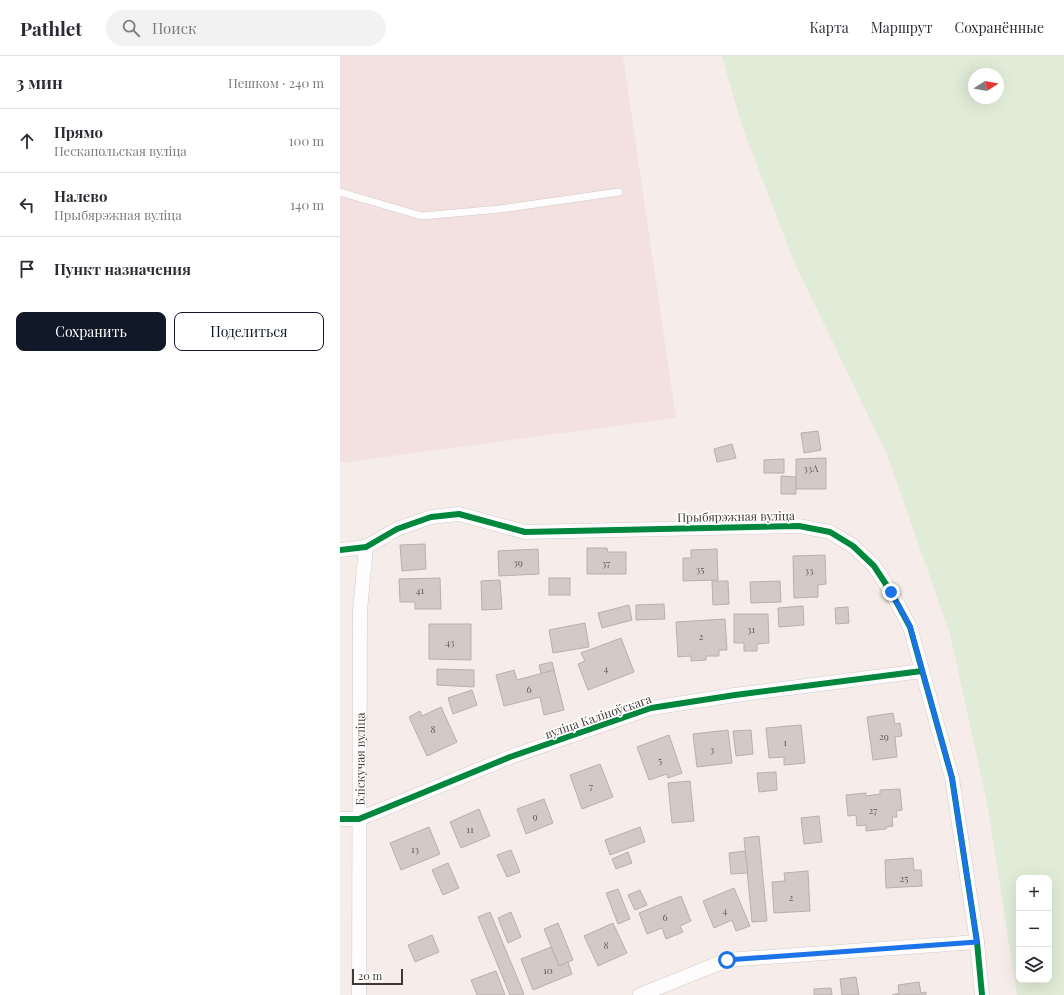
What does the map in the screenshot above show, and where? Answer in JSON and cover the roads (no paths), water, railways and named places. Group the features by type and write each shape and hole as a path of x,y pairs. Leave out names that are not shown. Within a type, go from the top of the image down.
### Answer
{"street":[{"name":"Прыбярэжная вуліца","path":"340,550 366,547 397,529 431,517 459,514 525,532 799,526 830,532 853,546 874,566 891,592 910,626 952,778 977,942 982,995"},
{"name":"Бліскучая вуліца","path":"359,995 360,610 366,547"},
{"name":"вуліца Каліноўскага","path":"340,819 359,819 510,757 651,708 735,694 922,671"},
{"path":"640,995 727,960 977,942"}],"lane":[{"path":"340,192 422,216 500,209 619,192"}]}
